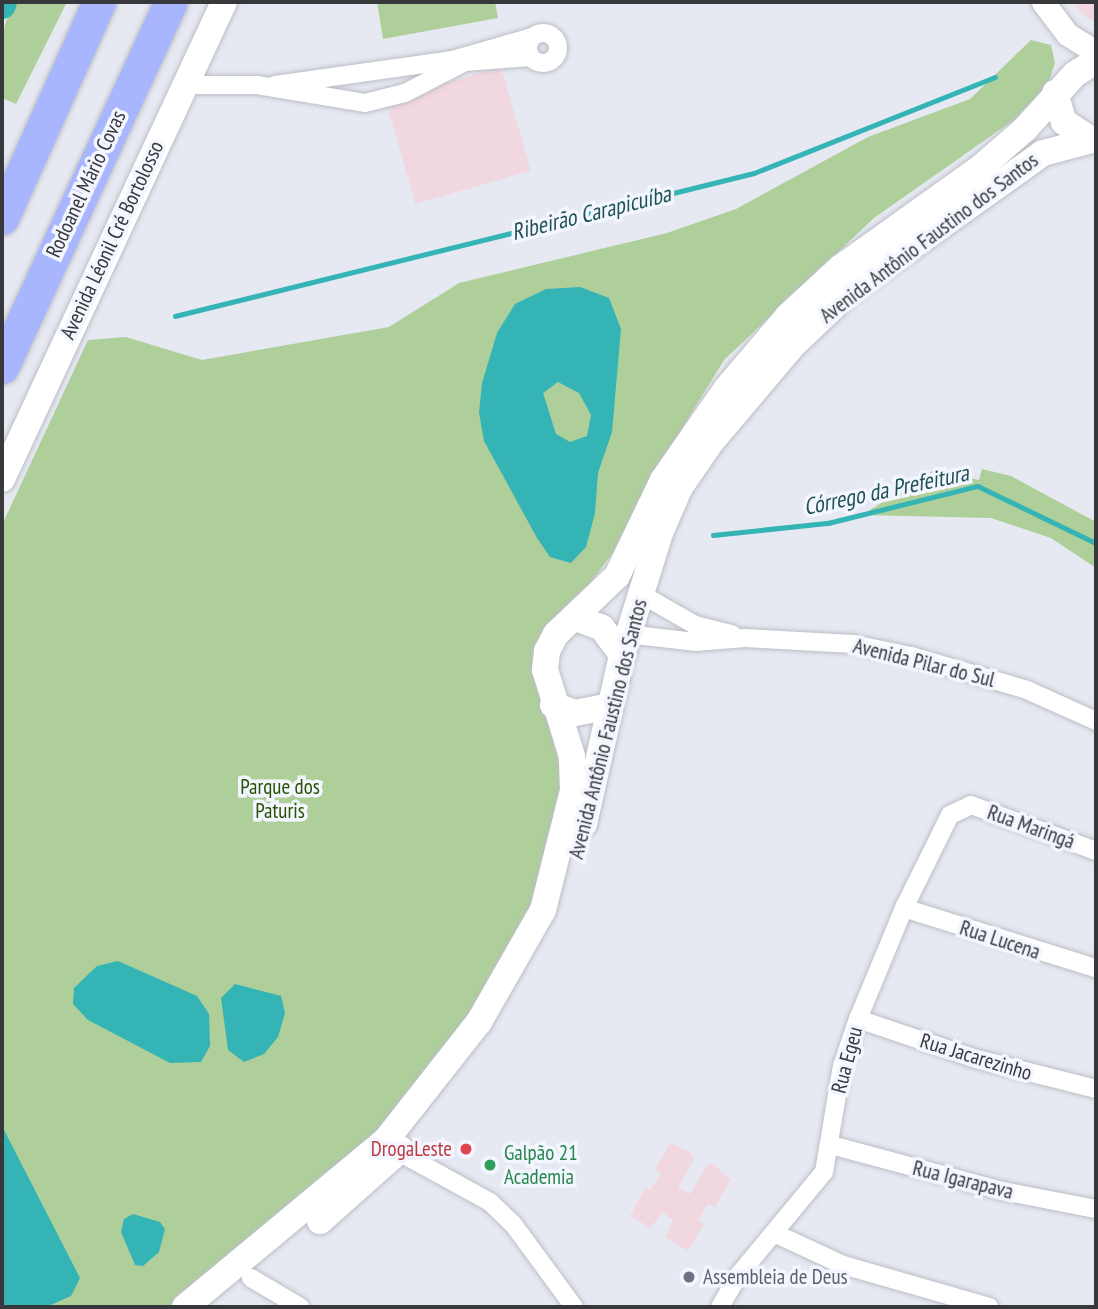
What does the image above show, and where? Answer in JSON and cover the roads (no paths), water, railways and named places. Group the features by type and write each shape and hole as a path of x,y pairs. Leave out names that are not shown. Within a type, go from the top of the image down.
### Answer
{"highway":[{"path":"2,218 99,2"},
{"name":"Rodoanel Mário Covas","path":"2,367 171,2"}],"main road":[{"name":"Avenida Léonil Cré Bortolosso","path":"2,479 224,2"},
{"name":"Avenida Antônio Faustino dos Santos","path":"185,1307 386,1140 479,1022 531,933 554,878 573,791 572,757 553,705 545,670 547,651 556,634 617,576 678,457 727,388 788,316 840,268 979,169 1026,129 1055,93 1086,68"},
{"path":"1055,93 1064,122 1094,139"},
{"name":"Avenida Antônio Faustino dos Santos","path":"212,1307 251,1278 399,1152 494,1032 560,917 625,645 680,487 793,345 851,290 1043,153 1094,139"},
{"path":"574,617 602,628 625,645"},
{"path":"553,705 575,713 610,706"}],"street":[{"path":"1043,2 1067,34 1086,68"},
{"path":"1067,34 1096,52"},
{"path":"185,85 268,86 365,103 405,93 466,62 530,57 543,64 558,52 551,35 532,37 453,60 311,76 268,86"},
{"path":"530,57 527,46 532,37"},
{"name":"Avenida Pilar do Sul","path":"641,594 695,625 745,638"},
{"name":"Avenida Pilar do Sul","path":"625,645 745,638 853,644 911,656 1027,690 1096,720"},
{"name":"Rua Maringá","path":"966,804 1096,851"},
{"name":"Rua Egeu","path":"720,1307 737,1277 816,1186 831,1145 842,1066 858,1019 904,908 942,826 966,804"},
{"name":"Rua Lucena","path":"904,908 1096,968"},
{"name":"Rua Jacarezinho","path":"858,1019 973,1058 1096,1089"},
{"name":"Rua Igarapava","path":"831,1145 1003,1192 1096,1209"},
{"path":"399,1152 490,1202 513,1224 574,1307"},
{"path":"774,1233 843,1265 989,1307"},
{"path":"251,1278 300,1307"}],"water":[{"path":"580,287 609,298 621,329 612,432 598,473 595,513 586,547 571,563 550,557 537,538 484,441 479,413 482,383 497,333 515,304 546,289","holes":["558,382 579,393 591,415 587,436 570,442 556,434 543,393"]},
{"path":"118,961 197,996 209,1014 210,1046 201,1062 170,1063 88,1020 73,1004 74,988 97,966"},
{"path":"235,984 281,996 285,1013 278,1037 264,1054 244,1062 228,1050 221,998"},
{"path":"2,1126 80,1278 71,1296 46,1307 2,1307"},
{"path":"133,1214 160,1222 165,1229 159,1252 143,1266 135,1265 121,1232 124,1219"}],"waterway":[{"name":"Ribeirão Carapicuíba","path":"175,316 754,173 995,77"},
{"name":"Córrego da Prefeitura","path":"713,535 828,523 978,486 1096,543"}],"place":[{"name":"DrogaLeste","path":"466,1149"},
{"name":"Galpão 21 Academia","path":"490,1165"},
{"name":"Assembleia de Deus","path":"689,1277"}],"park label":[{"name":"Parque dos Paturis","path":"280,799"}]}
